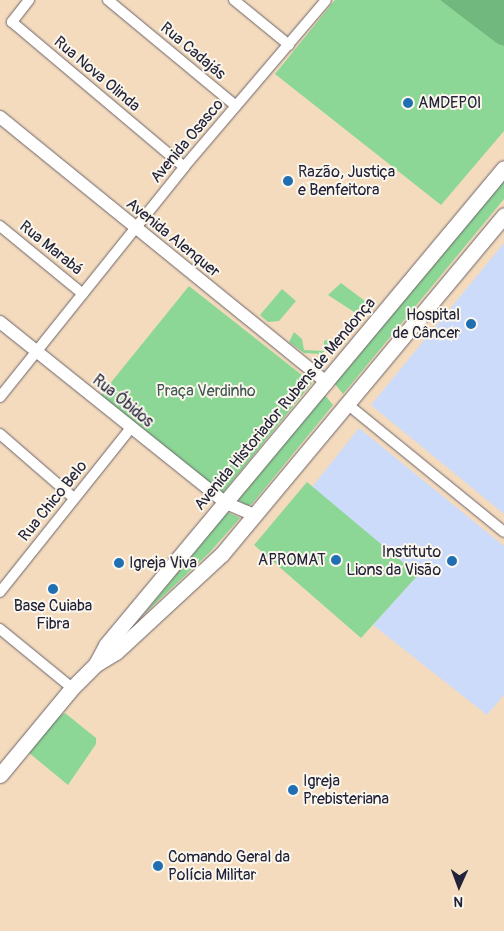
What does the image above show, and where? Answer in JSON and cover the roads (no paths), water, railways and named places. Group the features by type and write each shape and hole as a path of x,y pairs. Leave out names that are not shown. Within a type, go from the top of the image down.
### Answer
{"main road":[{"name":"Avenida Historiador Rubens de Mendonça","path":"96,664 106,645 327,383 504,168"},
{"name":"Avenida Historiador Rubens de Mendonça","path":"1,772 72,688 96,664 116,652 176,594 222,554 504,215"},
{"path":"166,573 176,594"}],"street":[{"name":"Rua Nova Olinda","path":"28,0 12,22 184,167"},
{"name":"Rua Cadajás","path":"108,0 236,106"},
{"path":"234,0 289,45"},
{"name":"Avenida Osasco","path":"0,397 134,227 326,0"},
{"name":"Avenida Alenquer","path":"0,117 327,383"},
{"name":"Rua Marabá","path":"0,226 83,294"},
{"name":"Rua Óbidos","path":"0,322 130,429 226,504 254,515"},
{"path":"346,403 504,532"},
{"name":"Rua Chico Belo","path":"0,592 130,429"},
{"path":"0,434 74,498"},
{"path":"0,629 72,688"}],"place":[{"name":"AMDEPOl","path":"408,103"},
{"name":"Razão, Justiça e Benfeitora","path":"288,181"},
{"name":"Hospital de Câncer","path":"471,324"},
{"name":"APROMAT","path":"336,560"},
{"name":"Instituto Lions da Visão","path":"452,561"},
{"name":"Igreja Viva","path":"119,563"},
{"name":"Base Cuiaba Fibra","path":"53,589"},
{"name":"Igreja Prebisteriana","path":"293,790"},
{"name":"Comando Geral da Polícia Militar","path":"158,866"}],"park label":[{"name":"Praça Verdinho","path":"206,391"}]}
